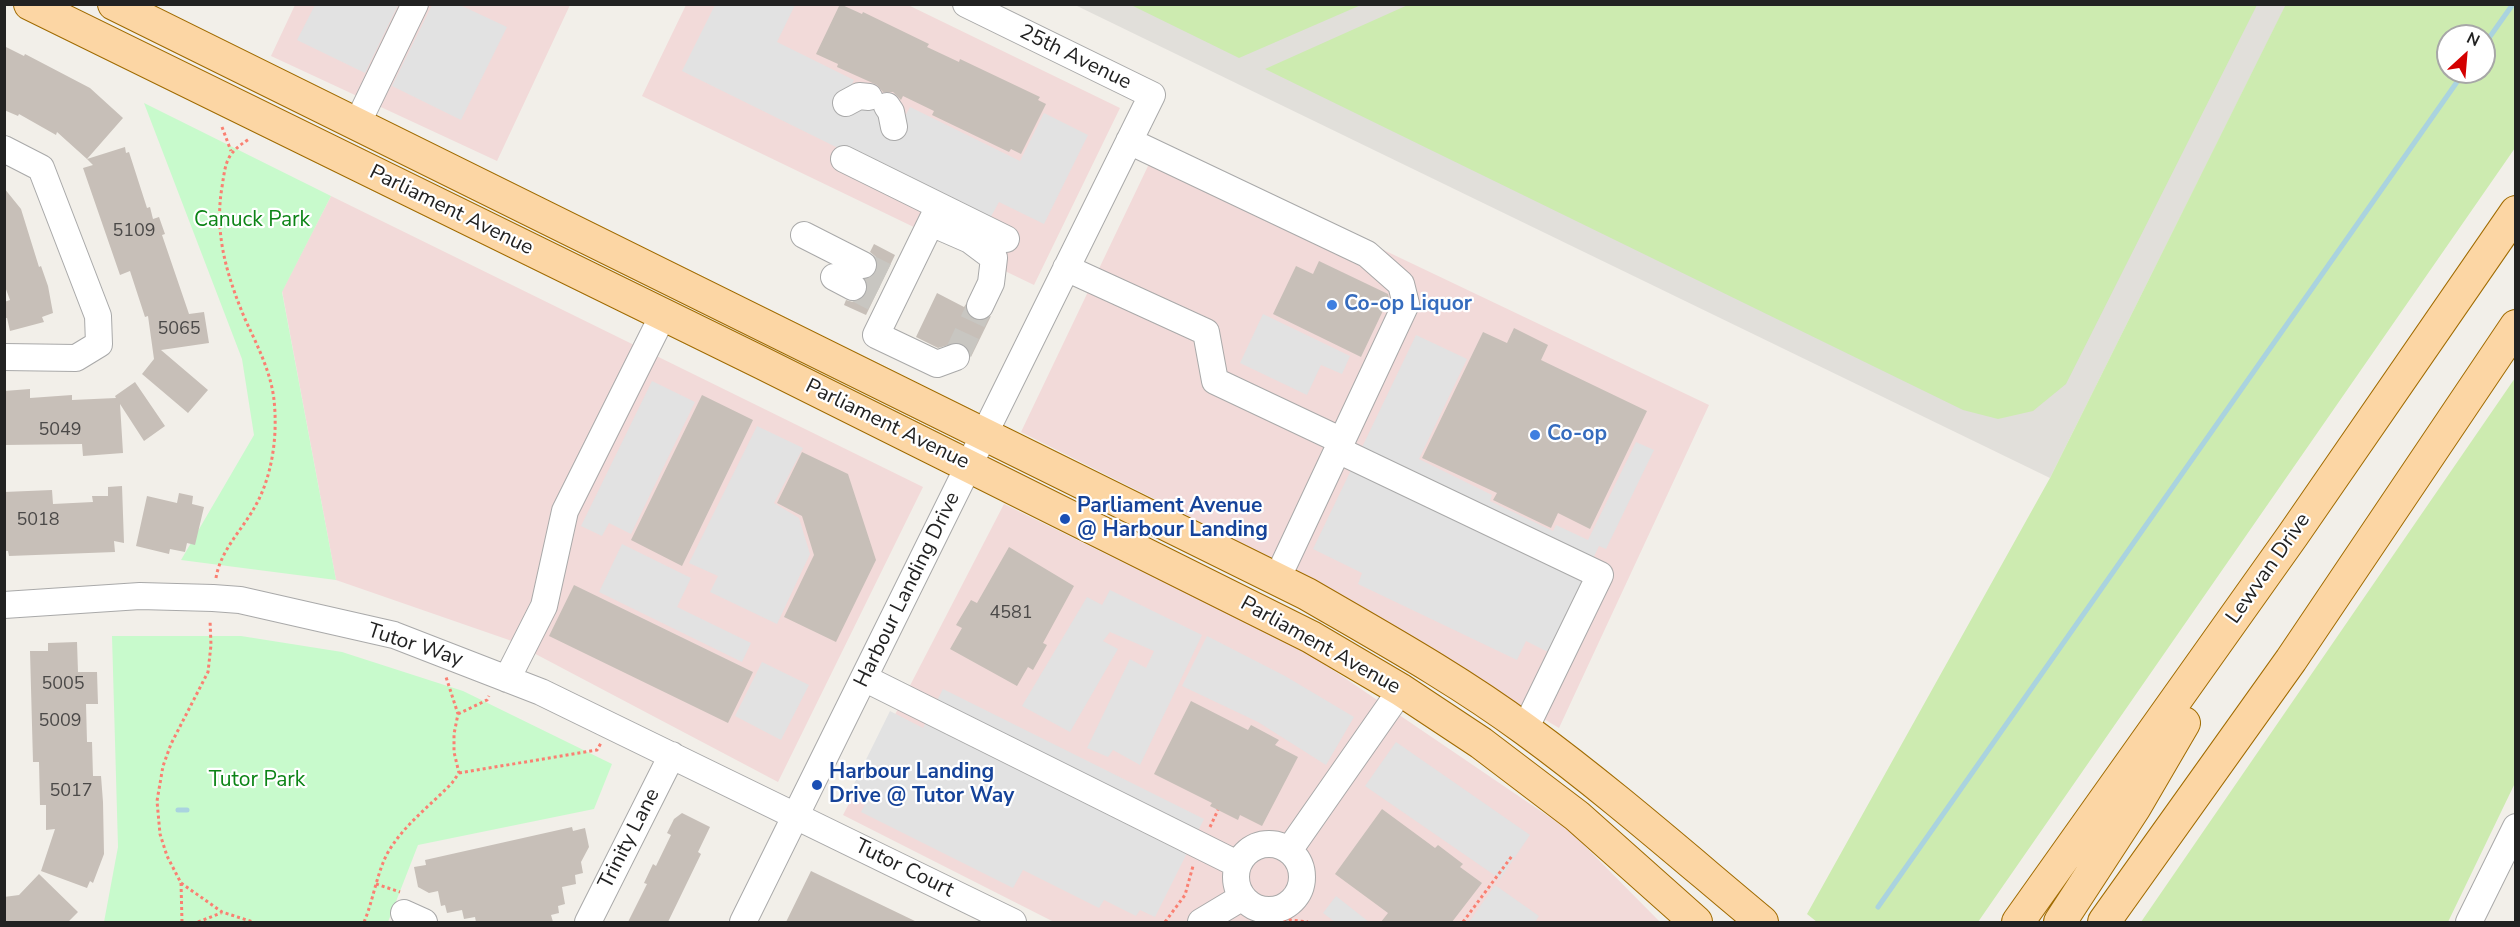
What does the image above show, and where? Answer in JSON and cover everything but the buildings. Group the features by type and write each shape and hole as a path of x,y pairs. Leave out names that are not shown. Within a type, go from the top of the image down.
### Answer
{"main road":[{"name":"Parliament Avenue","path":"30,4 1311,637 1401,690 1481,743 1577,816 1696,922"},
{"name":"Parliament Avenue","path":"114,4 1306,594 1431,665 1525,729 1604,789 1762,922"},
{"name":"Lewvan Drive","path":"2018,922 2293,535 2516,212"},
{"path":"2104,922 2291,660 2516,326"},
{"path":"2060,922 2135,807 2293,535"}],"street":[{"path":"357,124 415,4"},
{"name":"25th Avenue","path":"966,4 1152,95"},
{"name":"Harbour Landing Drive","path":"743,922 1152,95"},
{"path":"1129,141 1367,254 1401,284 1406,304 1277,579"},
{"path":"4,149 41,168 98,316 99,344 76,358 4,357"},
{"path":"844,159 935,215 994,258 991,284 980,306"},
{"path":"935,215 1006,239"},
{"path":"935,215 872,285 876,336 937,364 956,357"},
{"path":"804,235 872,285"},
{"path":"1066,268 1206,332 1215,381 1600,575 1525,729"},
{"path":"503,677 544,606 565,511 663,315"},
{"name":"Tutor Way","path":"4,605 140,596 240,600 394,635 541,692 796,815"},
{"path":"864,678 1237,864"},
{"path":"1290,849 1401,690"},
{"name":"Trinity Lane","path":"588,922 672,755"},
{"name":"Tutor Court","path":"796,815 1012,922"},
{"path":"2469,922 2516,827"},
{"path":"1262,843 1290,849 1299,859 1304,876 1296,899 1270,911 1251,906 1241,898 1234,879 1237,864 1247,850 1262,843"},
{"path":"1202,922 1241,898"}],"path":[{"path":"218,567 254,509 264,486 274,446 274,400 269,376 230,282 220,242 219,221 223,180 231,151 262,130 266,121"},
{"path":"182,922 181,883 167,856 160,834 157,801 159,783 171,744 208,672 211,645 209,624"},
{"path":"441,653 447,684 458,714 453,752 459,773"},
{"path":"458,714 488,700 503,677"},
{"path":"364,922 379,871 397,838 452,783 459,773 597,750 610,725"},
{"path":"1463,922 1512,856"},
{"path":"181,883 222,912 252,922"},
{"path":"376,884 408,909"},
{"path":"198,922 222,912"},
{"path":"1283,922 1290,920 1308,922"}],"shaded area":[{"path":"906,4 1120,108 1034,285 642,96 686,5"},
{"path":"295,5 570,5 497,161 271,56"},
{"path":"315,5 398,5 365,73 297,40"},
{"path":"432,5 460,5 507,27 461,120 392,86"},
{"path":"715,5 795,5 777,42 854,80 848,93 903,120 910,107 1020,161 1044,113 1088,135 1044,224 999,202 988,222 682,71"},
{"path":"1075,5 2286,5 2050,478"},
{"path":"1159,143 1709,405 1559,728 1270,557 1021,432"},
{"path":"331,196 923,487 778,782 509,640 336,580 282,291"},
{"path":"1263,314 1350,356 1342,374 1321,365 1307,395 1240,363"},
{"path":"1416,335 1467,359 1419,459 1492,495 1490,501 1553,531 1556,525 1588,540 1636,442 1654,450 1606,549 1599,546 1548,652 1526,641 1517,660 1358,584 1362,573 1313,549"},
{"path":"652,381 695,402 631,534 609,523 602,536 581,526"},
{"path":"757,426 803,448 774,503 799,518 810,554 777,624 710,592 718,576 689,563"},
{"path":"1004,504 1308,653 1570,831 1660,922 1054,922 843,815"},
{"path":"622,544 691,578 677,607 751,643 742,662 599,592"},
{"path":"1110,590 1202,635 1140,765 1113,750 1108,757 1087,748 1130,659 1146,668 1154,651 1110,632 1103,641 1118,649 1070,732 1022,706 1087,597 1102,605"},
{"path":"1207,636 1285,676 1354,717 1326,765 1258,722 1182,686"},
{"path":"762,662 809,685 781,740 735,716"},
{"path":"943,689 1204,819 1155,917 1140,910 1136,916 1104,900 1099,908 1023,870 1013,888 861,812 869,797 852,788 890,711 923,728"},
{"path":"1396,742 1530,835 1500,879 1365,786"},
{"path":"1495,885 1539,916 1535,922 1469,922"},
{"path":"1336,896 1369,922 1335,922 1323,913"}],"green space":[{"path":"1410,4 2257,5 2066,384 2033,411 1998,419 1963,410 1265,69"},
{"path":"2286,4 2515,5 2515,148 1978,922 1817,922 1807,914 2050,478"},
{"path":"1131,5 1361,5 1239,58"},
{"name":"Canuck Park","path":"144,103 331,196 282,292 336,580 181,560 254,435 242,359"},
{"path":"2515,378 2515,783 2448,922 2141,922"},
{"name":"Tutor Park","path":"112,636 241,636 342,652 463,691 612,764 594,809 418,845 388,922 104,922 118,847"}],"waterway":[{"path":"2496,28 2513,4"},
{"path":"1878,907 2456,84"},
{"path":"178,810 187,810"}],"tunnel":[{"path":"863,265 885,276"},
{"path":"853,287 874,298"},
{"path":"956,357 980,306"}],"place":[{"name":"Co-op Liquor","path":"1332,305"},
{"name":"Co-op","path":"1535,435"},
{"name":"Parliament Avenue @ Harbour Landing","path":"1065,519"},
{"name":"Harbour Landing Drive @ Tutor Way","path":"817,785"}]}
